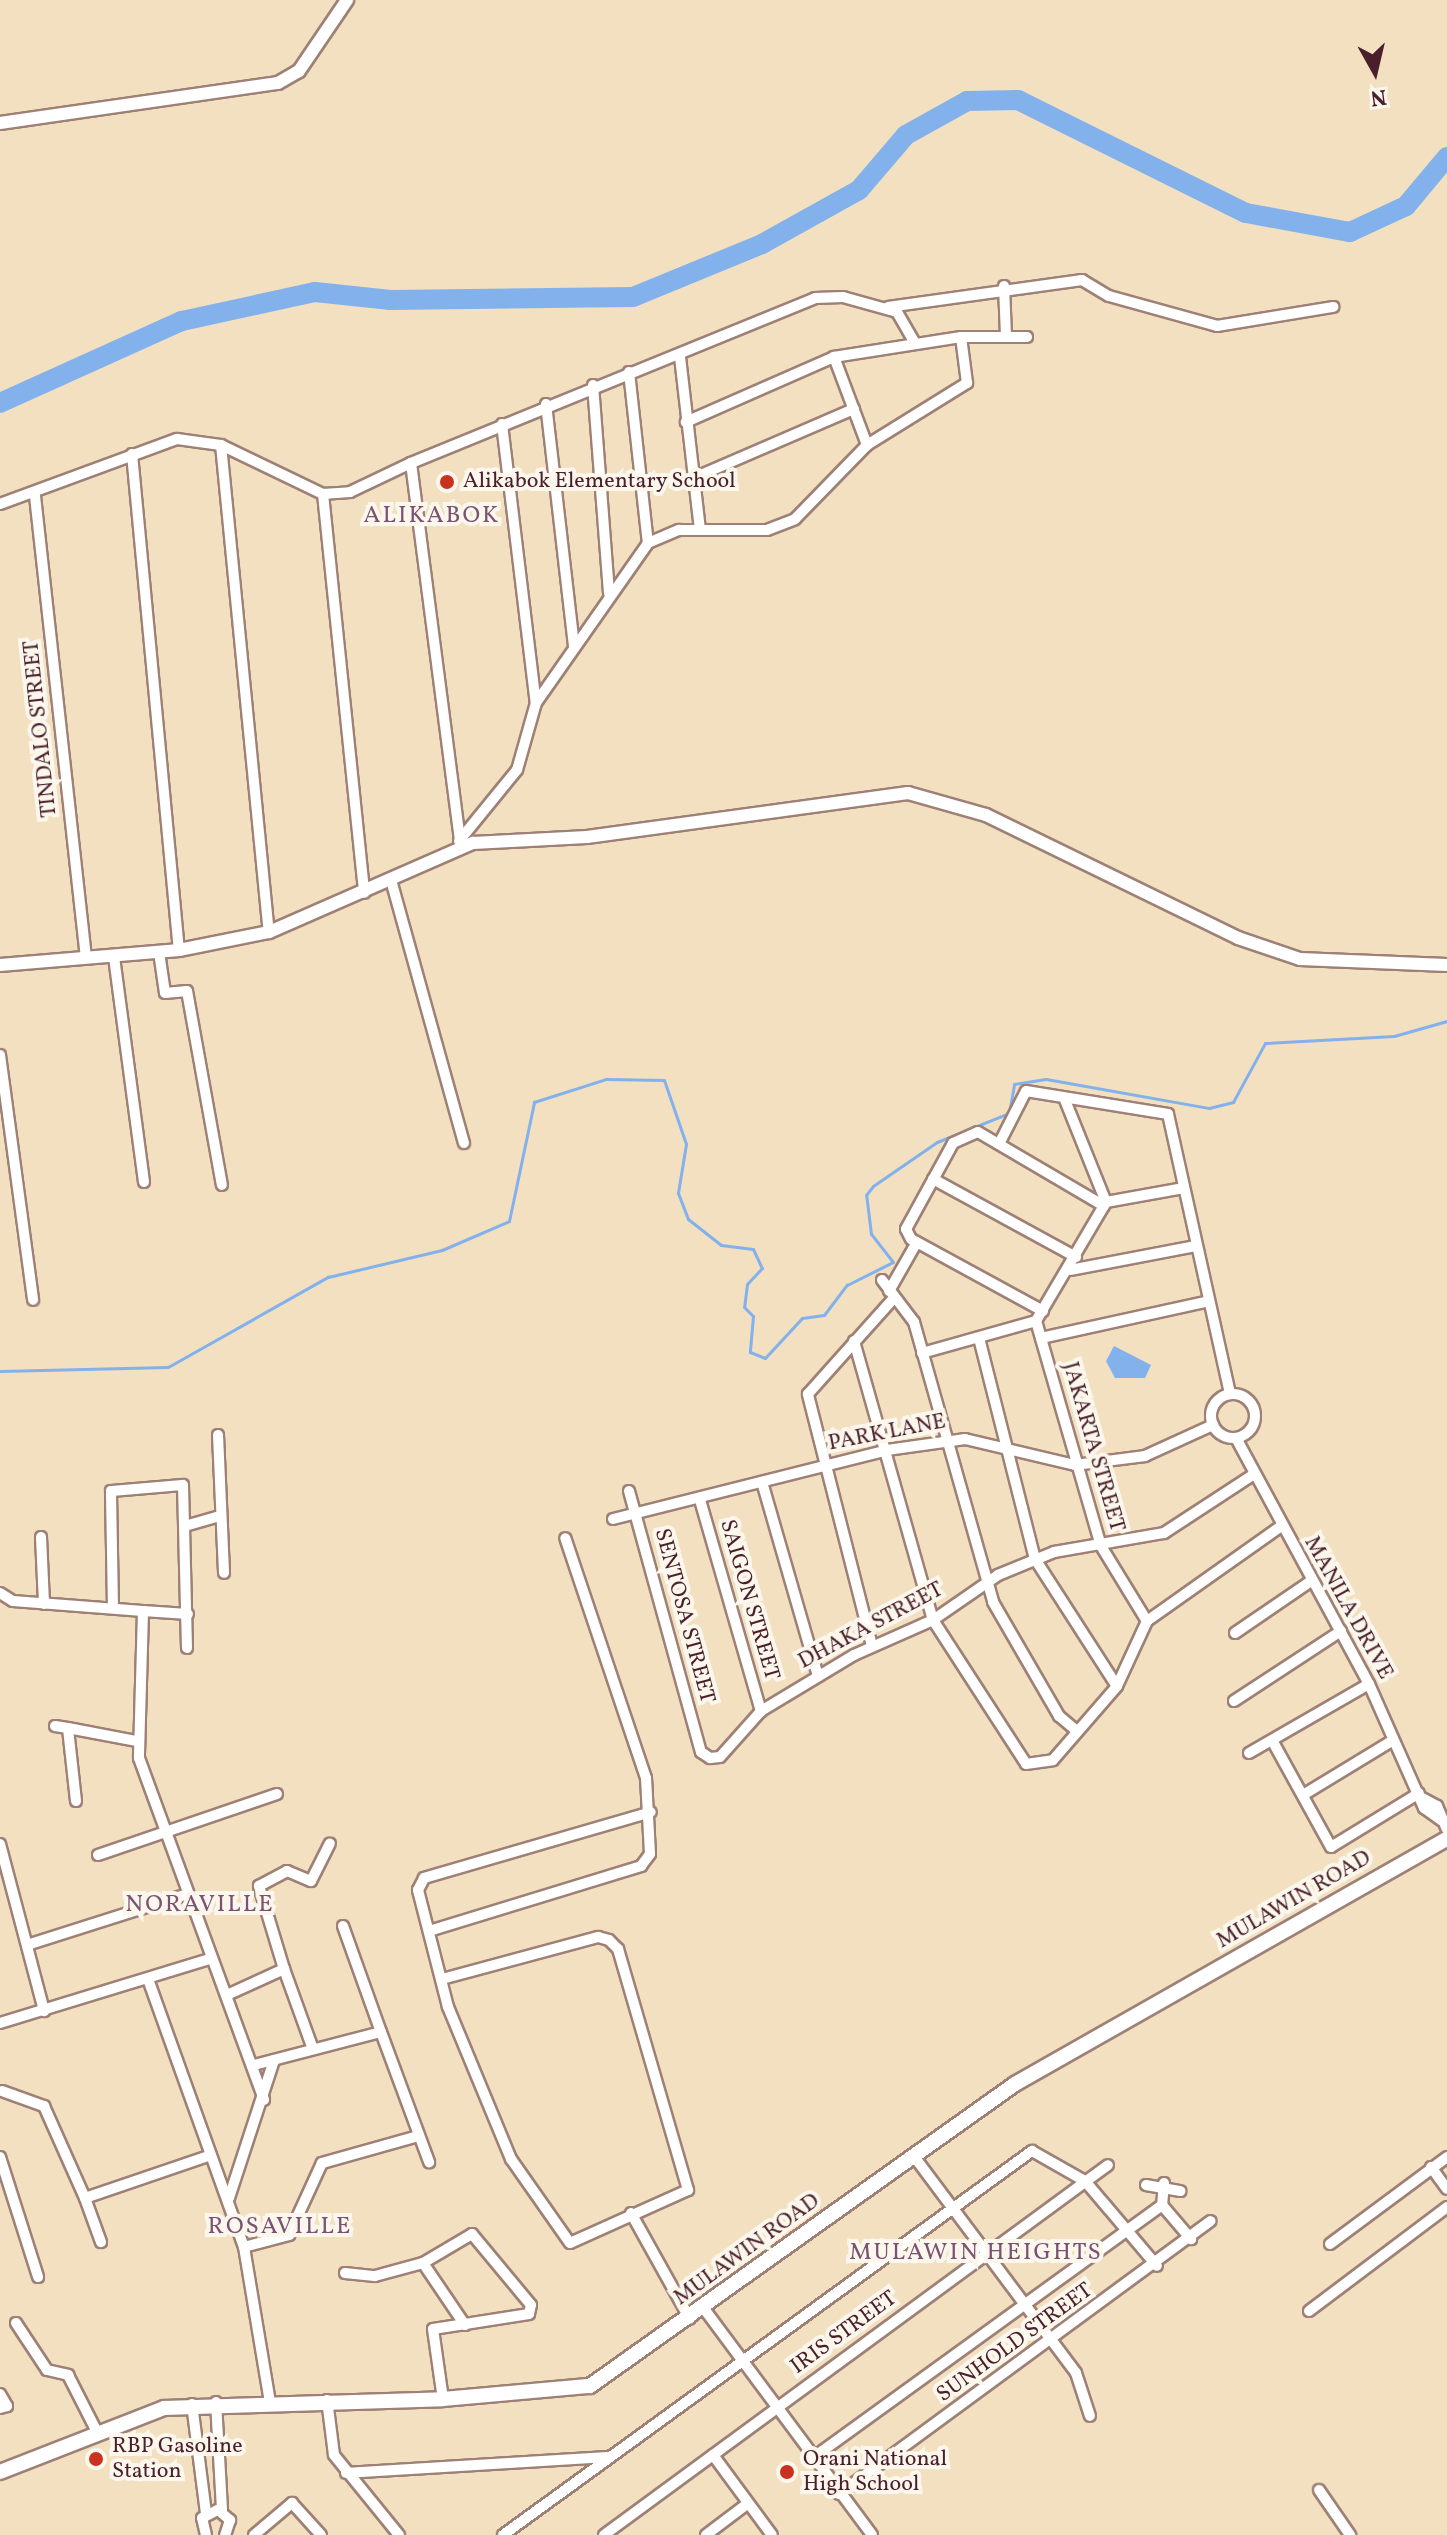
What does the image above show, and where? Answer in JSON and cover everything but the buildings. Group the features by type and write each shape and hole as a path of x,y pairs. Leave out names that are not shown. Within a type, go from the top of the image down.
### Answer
{"main road":[{"name":"MULAWIN ROAD","path":"0,2472 97,2432 192,2404 443,2399 590,2386 705,2310 913,2155 1015,2084 1447,1839"}],"street":[{"path":"0,123 278,83 299,71 347,0"},
{"path":"884,308 1004,286 1082,280 1109,296 1217,326 1333,307"},
{"path":"1004,286 1006,336"},
{"path":"0,504 35,496 132,454 177,439 221,445 323,494 350,492 546,404 629,372 680,357 815,298 884,308 905,318 914,342"},
{"path":"462,844 517,770 536,703 609,593 648,543 700,529 783,526 867,445 967,383 961,337"},
{"path":"686,422 834,357 961,337 1027,337"},
{"path":"680,357 700,529"},
{"path":"834,357 867,445"},
{"path":"629,372 648,543"},
{"path":"593,385 609,593"},
{"path":"546,404 574,646"},
{"path":"696,477 854,409"},
{"path":"502,424 536,703"},
{"path":"221,445 269,932"},
{"path":"132,454 179,950"},
{"path":"411,463 462,844"},
{"path":"323,494 364,893"},
{"name":"TINDALO STREET","path":"35,496 86,958"},
{"path":"0,965 179,950 269,932 364,893 462,844 587,837 869,795 938,796 1044,839 1238,938 1300,959 1447,965"},
{"path":"391,880 464,1143"},
{"path":"159,952 165,993 187,991 222,1185"},
{"path":"114,957 144,1182"},
{"path":"0,1055 33,1300"},
{"path":"999,1144 1026,1091 1065,1100 1168,1114 1230,1394"},
{"path":"922,1353 1036,1321 1070,1270 1105,1204 1065,1100"},
{"path":"1043,1311 917,1242 906,1229 953,1143 978,1132 1105,1204 1184,1188"},
{"path":"933,1179 1076,1257"},
{"path":"872,1646 808,1394 891,1295 917,1242"},
{"path":"1070,1270 1196,1246"},
{"path":"882,1280 914,1322 985,1584 1046,1696 1077,1731"},
{"path":"1041,1338 1209,1301"},
{"name":"JAKARTA STREET","path":"1036,1321 1075,1465 1101,1546 1147,1621"},
{"path":"979,1338 1011,1452 1035,1559 1117,1686"},
{"path":"854,1341 933,1620 971,1671 1013,1754 1026,1764 1053,1760 1117,1686 1147,1621 1280,1527"},
{"path":"1230,1394 1249,1400 1255,1413 1252,1426 1236,1438 1213,1425 1213,1405 1230,1394"},
{"name":"PARK LANE","path":"613,1519 700,1500 887,1450 946,1441 991,1443 1011,1452 1075,1465 1145,1456 1213,1425"},
{"path":"218,1435 224,1573"},
{"name":"MANILA DRIVE","path":"1236,1438 1251,1476 1369,1684 1390,1742 1431,1817 1444,1825"},
{"name":"DHAKA STREET","path":"701,1752 720,1757 761,1711 872,1646 933,1620 985,1584 1035,1559 1164,1533 1251,1476"},
{"path":"762,1482 818,1676"},
{"path":"113,1608 111,1491 183,1485 187,1648"},
{"name":"SENTOSA STREET","path":"629,1491 701,1752"},
{"name":"SAIGON STREET","path":"700,1500 761,1711"},
{"path":"185,1526 221,1516"},
{"path":"41,1537 44,1604"},
{"path":"429,1931 641,1866 650,1854 651,1812 565,1538"},
{"path":"1235,1633 1311,1581"},
{"path":"0,1593 44,1604 188,1614"},
{"path":"143,1611 136,1741 185,1895 254,2065 264,2100"},
{"path":"1234,1701 1341,1631"},
{"path":"1249,1753 1273,1742 1369,1684"},
{"path":"55,1726 136,1741"},
{"path":"68,1728 76,1801"},
{"path":"1273,1742 1331,1847 1420,1795"},
{"path":"1303,1795 1390,1742"},
{"path":"98,1855 167,1835 277,1794"},
{"path":"442,1979 598,1937 618,1949 688,2190 631,2213 587,2241 570,2243 511,2159 442,1979 418,1890 424,1878 651,1812"},
{"path":"313,2049 259,1886 287,1871 311,1881 330,1843"},
{"path":"0,1844 44,2011"},
{"path":"27,1945 185,1895"},
{"path":"343,1926 429,2162"},
{"path":"0,2023 209,1959"},
{"path":"227,1995 284,1969"},
{"path":"148,1979 229,2198 244,2247 270,2403"},
{"path":"254,2065 381,2032"},
{"path":"229,2198 264,2100 274,2060"},
{"path":"1,2089 44,2106 101,2242"},
{"path":"244,2247 289,2235 322,2163 418,2136"},
{"path":"503,2535 950,2207 1032,2151 1085,2181 1157,2266"},
{"path":"85,2198 211,2155"},
{"path":"913,2155 1076,2373 1090,2416"},
{"path":"0,2157 38,2277"},
{"path":"1330,2244 1447,2157"},
{"name":"IRIS STREET","path":"604,2535 1108,2165"},
{"path":"1431,2167 1447,2189"},
{"path":"1164,2183 1162,2205 1191,2239"},
{"path":"1146,2185 1164,2183 1180,2191"},
{"path":"814,2457 1126,2226 1162,2205"},
{"path":"1309,2311 1447,2207"},
{"path":"631,2213 690,2319"},
{"name":"SUNHOLD STREET","path":"839,2494 1157,2266 1211,2221"},
{"path":"345,2273 375,2276 423,2263 472,2234 531,2305 529,2314 433,2329 443,2399"},
{"path":"423,2263 465,2325"},
{"path":"705,2310 872,2535"},
{"path":"16,2323 47,2370 68,2375 97,2432"},
{"path":"0,2394 7,2406 0,2408"},
{"path":"327,2400 329,2442 346,2473 399,2535"},
{"path":"216,2402 222,2511 230,2520 225,2535"},
{"path":"192,2404 206,2535"},
{"path":"713,2455 772,2535"},
{"path":"346,2473 608,2456"},
{"path":"199,2458 219,2457"},
{"path":"1319,2490 1350,2535"},
{"path":"254,2535 292,2503 321,2535"},
{"path":"706,2535 747,2504"},
{"path":"206,2513 222,2511"}],"water":[{"path":"1114,1346 1151,1365 1145,1378 1115,1378 1106,1361"}],"waterway":[{"path":"0,403 182,321 315,292 391,300 633,297 762,244 859,190 906,135 967,101 1018,100 1246,213 1350,232 1406,206 1447,157"},
{"path":"0,1371 168,1367 328,1277 442,1250 509,1221 534,1102 606,1079 664,1080 686,1144 678,1193 688,1219 721,1245 753,1249 762,1268 747,1284 744,1307 753,1316 750,1352 765,1358 802,1318 824,1315 847,1285 893,1262 871,1234 866,1195 873,1186 937,1142 1009,1113 1014,1084 1046,1079 1209,1108 1233,1102 1265,1043 1394,1036 1447,1021"}],"place":[{"name":"Alikabok Elementary School","path":"447,482"},
{"name":"RBP Gasoline Station","path":"96,2459"},
{"name":"Orani National High School","path":"787,2472"}],"district":[{"name":"ALIKABOK","path":"432,517"},
{"name":"NORAVILLE","path":"200,1906"},
{"name":"ROSAVILLE","path":"280,2228"},
{"name":"MULAWIN HEIGHTS","path":"976,2254"}]}
